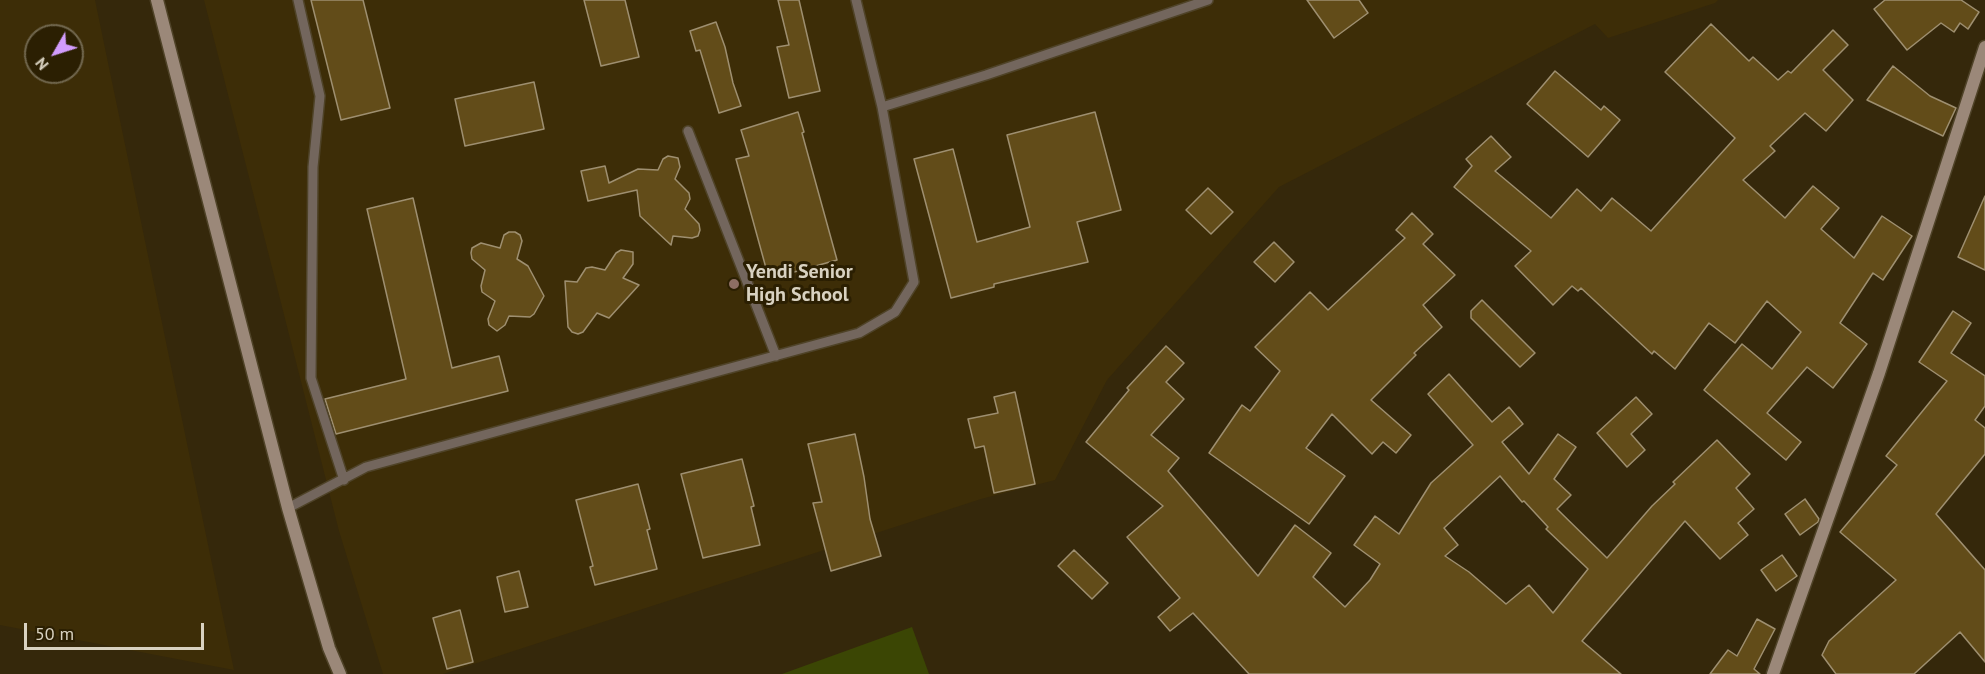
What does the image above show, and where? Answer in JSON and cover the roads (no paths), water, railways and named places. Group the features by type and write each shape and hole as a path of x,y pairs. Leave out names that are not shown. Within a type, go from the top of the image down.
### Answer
{"main road":[{"path":"157,0 288,508 329,648 340,674"},
{"path":"1773,674 1879,373 1985,47"}],"lane":[{"path":"298,0 320,96 313,167 311,378 344,480"},
{"path":"288,508 366,467 859,333 896,312 914,282 882,108 856,0"},
{"path":"882,108 1208,0"},
{"path":"688,130 776,356"}],"place":[{"name":"Yendi Senior High School","path":"734,284"}]}
